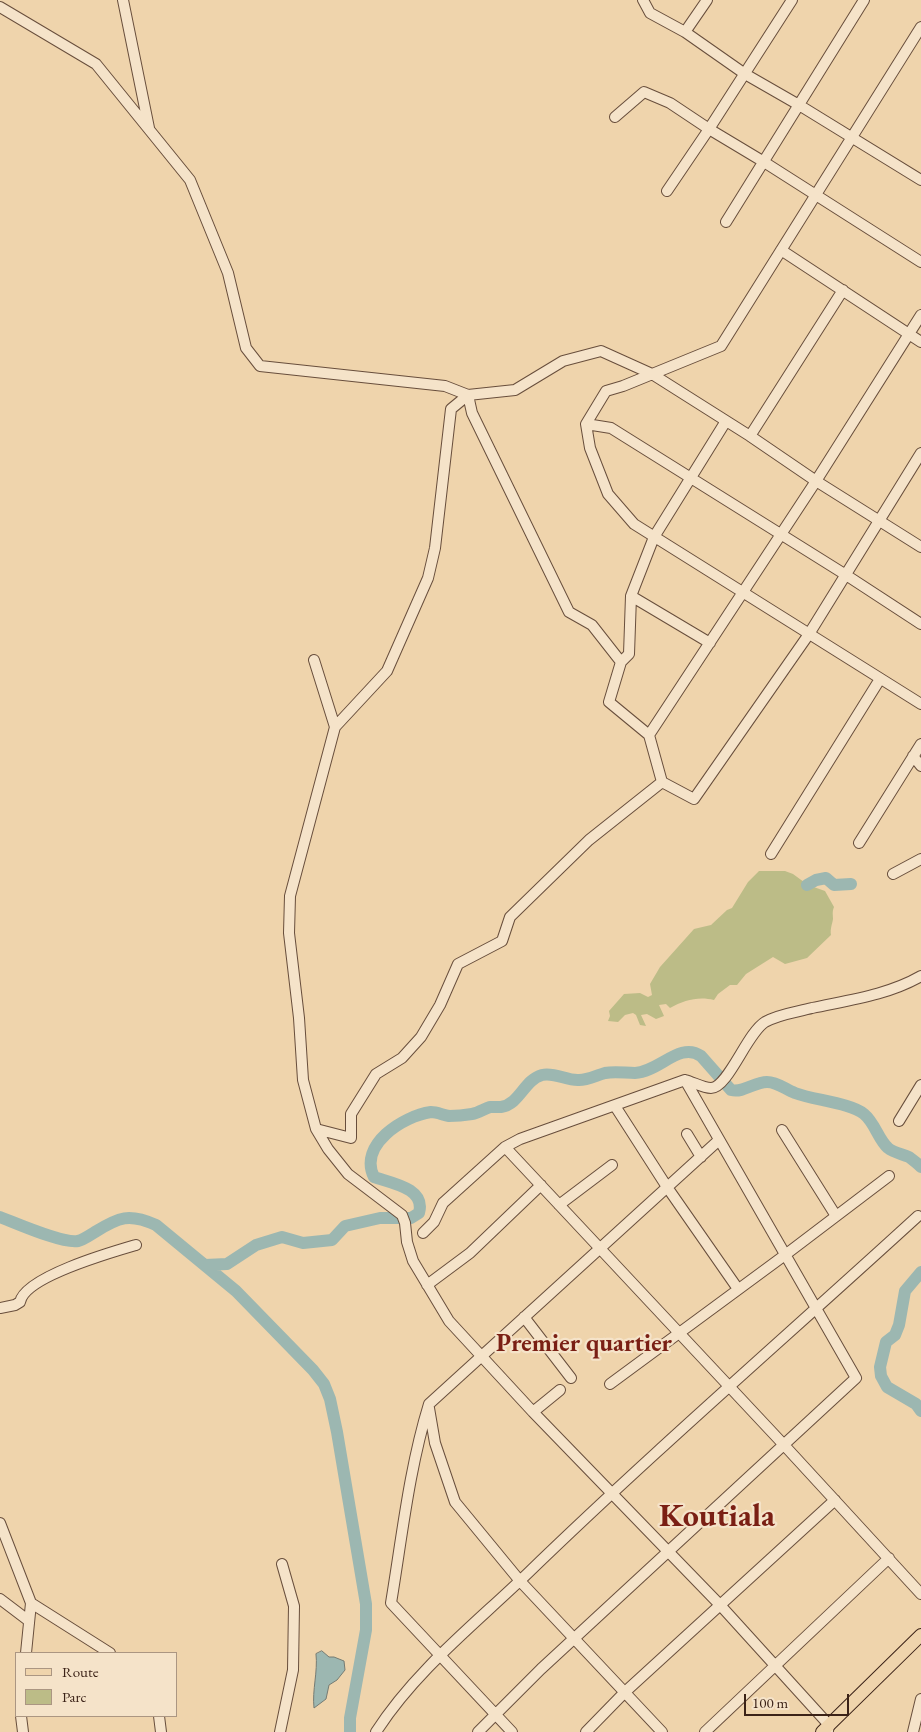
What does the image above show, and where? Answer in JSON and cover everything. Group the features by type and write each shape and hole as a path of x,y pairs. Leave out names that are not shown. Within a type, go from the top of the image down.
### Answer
{"main road":[{"path":"826,1730 921,1636"}],"street":[{"path":"123,0 149,130"},
{"path":"643,0 650,13 685,32 745,74 920,178"},
{"path":"685,32 707,0"},
{"path":"667,191 792,0"},
{"path":"726,222 864,0"},
{"path":"0,7 96,64 190,180 228,273 246,348 260,366 445,386 468,396"},
{"path":"921,27 721,346 606,391 586,424 590,448 608,494 634,524 921,704"},
{"path":"615,116 644,92 670,103 921,262"},
{"path":"781,250 921,342"},
{"path":"750,436 843,290"},
{"path":"649,735 816,481 921,314"},
{"path":"826,1730 775,1666 721,1606 533,1412 449,1321 413,1261 407,1242 404,1219 348,1174 328,1149 316,1128 303,1080 299,1018 289,933 290,896 335,727 387,672 428,578 435,548 451,409 468,396 515,390 563,361 601,351 652,374 921,547"},
{"path":"468,396 472,413 569,612 592,625 621,662"},
{"path":"726,421 654,537 631,596 629,654 621,662 610,702 649,735 662,782 694,799 809,634 921,453"},
{"path":"586,424 611,428 921,624"},
{"path":"631,596 710,643"},
{"path":"314,660 335,727"},
{"path":"771,854 880,679"},
{"path":"859,843 921,744"},
{"path":"913,756 921,766"},
{"path":"316,1128 351,1138 351,1114 376,1074 402,1058 421,1037 440,1006 458,964 502,942 510,917 589,840 662,782"},
{"path":"894,874 921,859"},
{"path":"423,1233 434,1222 443,1202 504,1147 520,1139 686,1080 711,1088 716,1087 725,1080 754,1031 764,1022 785,1015 875,995 907,984 921,976"},
{"path":"478,1732 541,1669 856,1378 686,1080"},
{"path":"899,1121 921,1086"},
{"path":"616,1106 667,1187 738,1289"},
{"path":"782,1130 836,1216"},
{"path":"687,1134 701,1156"},
{"path":"512,1732 391,1603 410,1481 420,1432 429,1404 720,1140"},
{"path":"504,1147 921,1594"},
{"path":"559,1205 612,1165"},
{"path":"610,1384 890,1176"},
{"path":"427,1285 470,1253 541,1185"},
{"path":"376,1732 390,1710 440,1656 612,1492 918,1216"},
{"path":"0,1308 20,1302 21,1297 36,1282 77,1265 136,1245"},
{"path":"524,1317 571,1378"},
{"path":"533,1412 560,1390"},
{"path":"429,1404 435,1443 455,1502 520,1581 662,1732"},
{"path":"586,1732 625,1692 835,1500"},
{"path":"0,1523 31,1603 26,1652"},
{"path":"705,1732 889,1558"},
{"path":"280,1732 293,1670 294,1616 294,1606 282,1564"},
{"path":"0,1599 29,1621"},
{"path":"31,1603 108,1652"},
{"path":"913,1732 921,1699"},
{"path":"21,1717 23,1732"},
{"path":"159,1717 161,1732"}],"green space":[{"path":"759,871 785,871 793,874 808,885 825,891 834,907 831,935 807,958 785,964 773,957 746,974 737,985 730,985 718,994 714,1000 692,999 670,1008 666,1004 659,1005 664,1016 656,1019 647,1014 641,1015 646,1026 640,1025 636,1015 633,1013 625,1015 618,1022 608,1021 609,1011 624,994 640,993 648,997 652,995 650,984 660,967 694,929 711,925 727,910 732,908 748,882"}],"water":[{"path":"322,1651 329,1657 344,1661 345,1670 337,1680 329,1685 326,1699 314,1708 316,1654"}],"waterway":[{"path":"807,885 816,880 826,878 834,885 851,884"},
{"path":"205,1265 227,1264 256,1245 282,1237 303,1243 332,1240 345,1226 380,1218 411,1218 419,1213 420,1205 412,1192 398,1184 374,1177 371,1165 372,1154 378,1143 386,1134 408,1119 431,1112 449,1116 474,1113 490,1107 501,1107 513,1101 531,1082 542,1075 547,1074 579,1080 609,1072 635,1073 652,1068 685,1052 693,1052 701,1056 731,1090 736,1091 762,1082 771,1082 792,1092 858,1110 868,1118 888,1148 909,1157 921,1167"},
{"path":"0,1217 51,1236 71,1241 82,1240 111,1223 124,1218 138,1219 156,1225 236,1291 313,1370 324,1384 330,1399 337,1432 366,1604 366,1630 350,1718 350,1732"},
{"path":"921,1272 905,1291 899,1325 895,1335 886,1342 880,1367 881,1376 887,1387 916,1404 921,1411"}],"district":[{"name":"Premier quartier","path":"584,1344"},
{"name":"Koutiala","path":"717,1517"}]}
